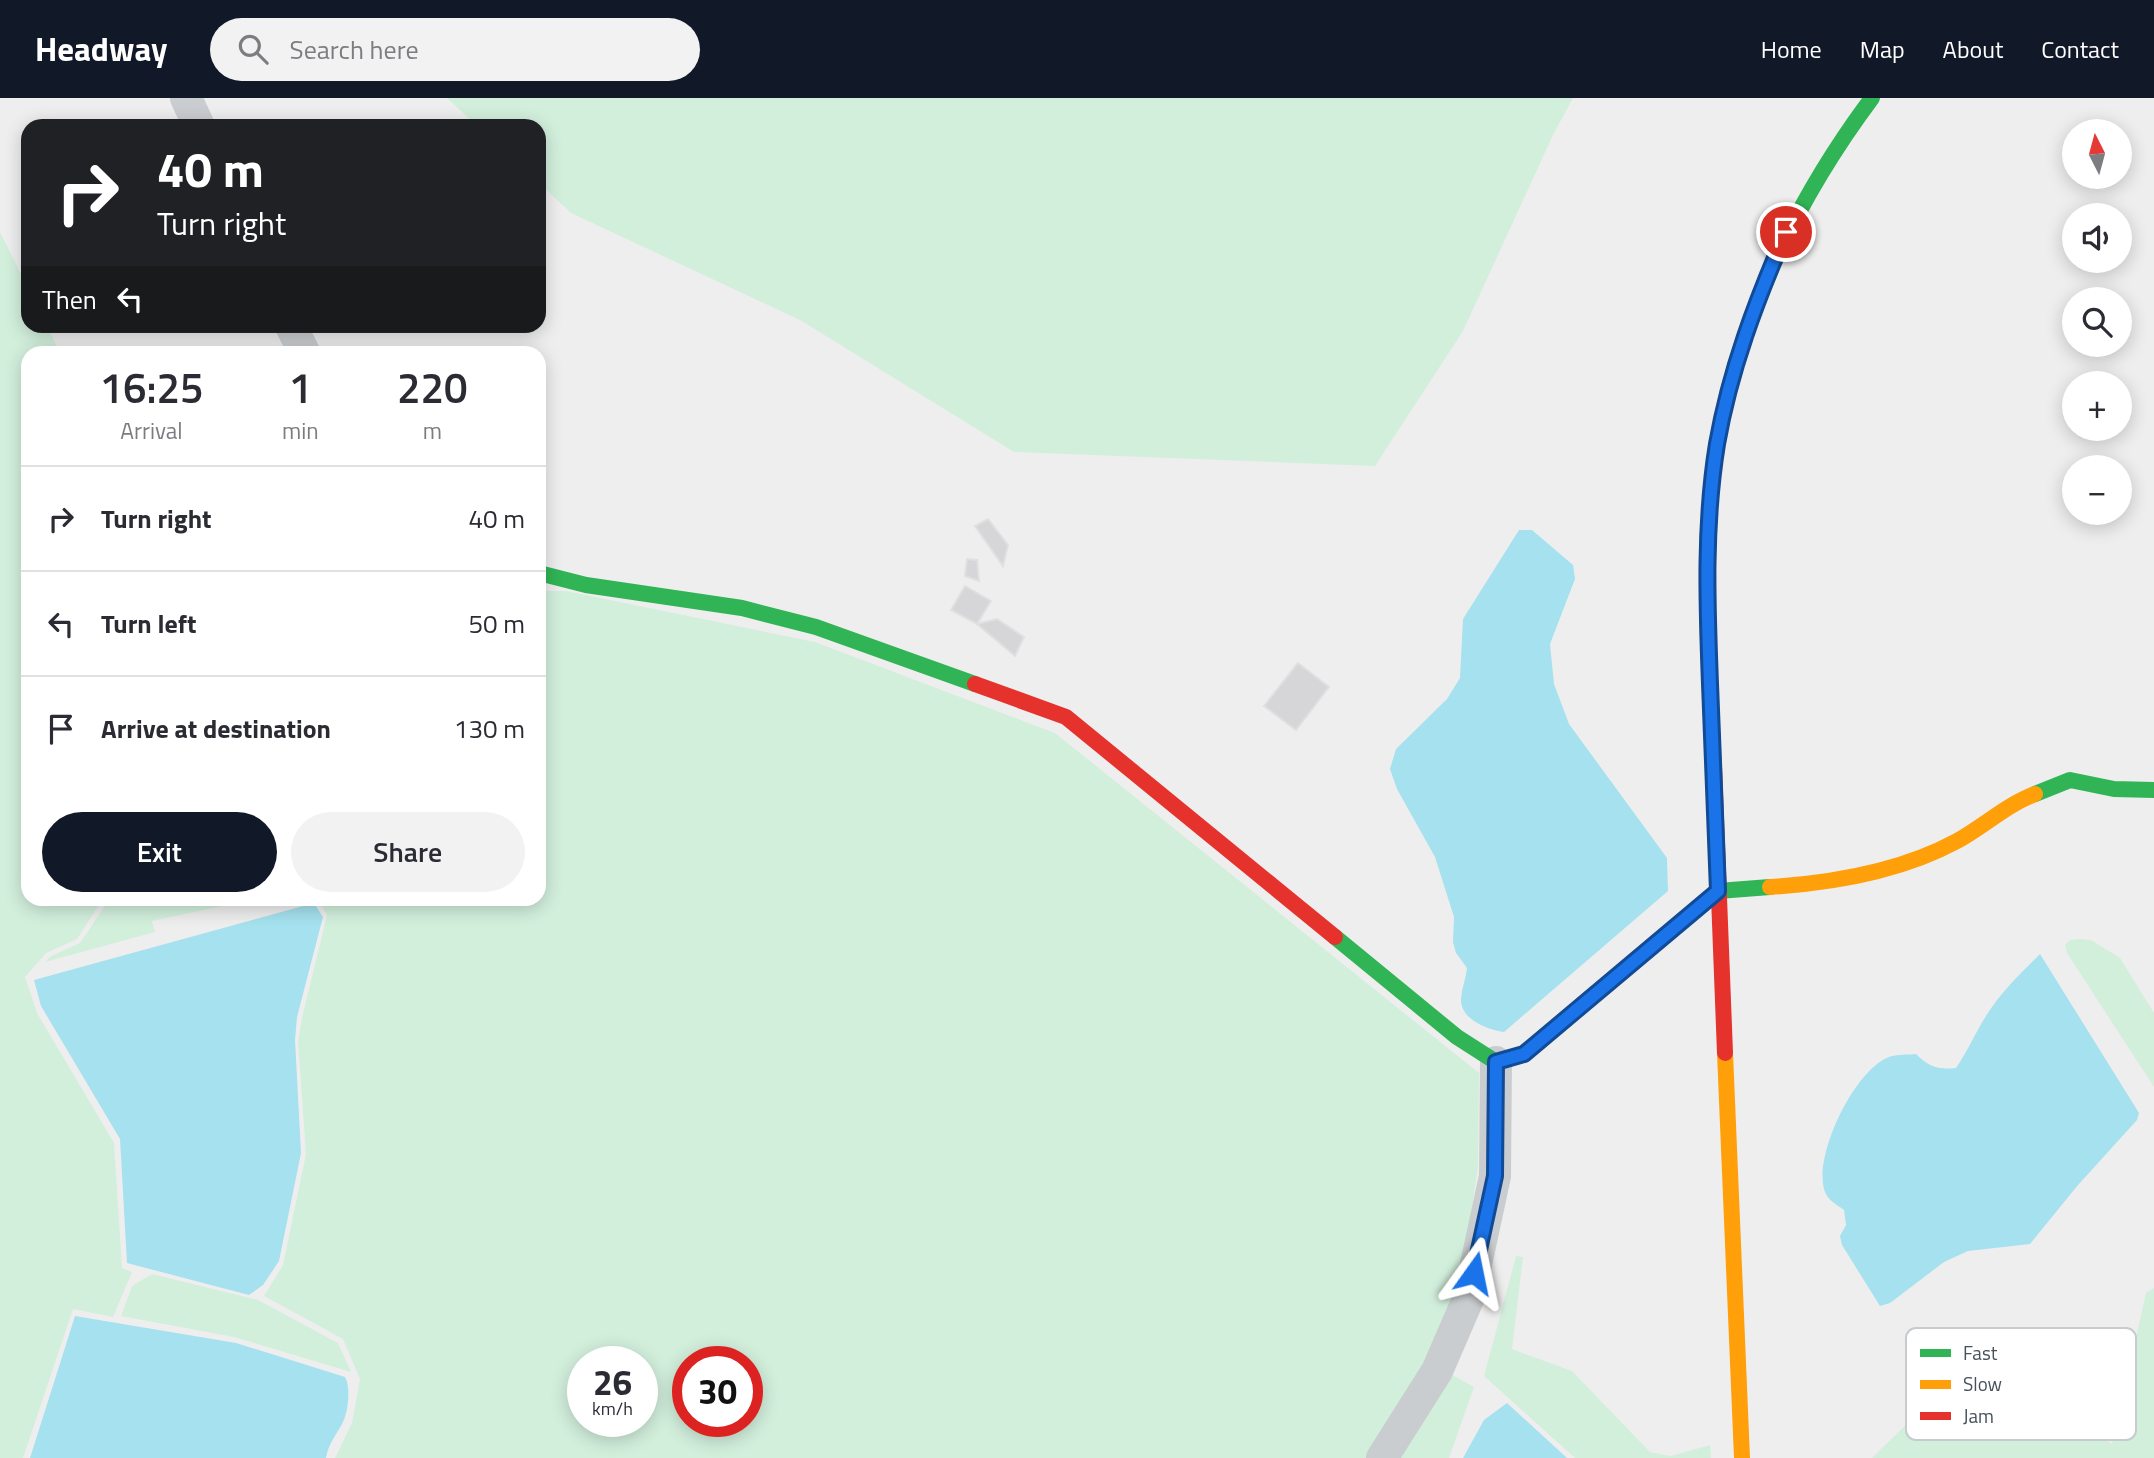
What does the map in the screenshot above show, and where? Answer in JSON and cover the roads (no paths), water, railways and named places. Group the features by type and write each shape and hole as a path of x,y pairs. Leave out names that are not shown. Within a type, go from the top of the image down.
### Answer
{"street":[{"path":"186,98 196,119"},
{"path":"1742,1458 1706,583 1709,516 1717,445 1733,374 1755,303 1786,232 1817,175 1872,98"},
{"path":"546,575 586,585 742,608 816,626 1066,718 1457,1037 1496,1062 1524,1054 1718,891 1822,884 1900,865 1956,842 2026,797 2070,780 2114,789 2154,790"},
{"path":"1382,1458 1437,1371 1469,1297 1495,1176 1496,1062"}],"water":[{"path":"1519,530 1532,530 1573,565 1575,579 1550,644 1554,684 1569,724 1667,858 1668,891 1504,1032 1477,1023 1462,1008 1461,997 1467,968 1456,953 1453,942 1454,917 1435,857 1397,789 1390,769 1396,749 1447,699 1460,678 1463,619"},
{"path":"303,906 316,906 323,917 297,1017 295,1040 301,1153 279,1261 263,1285 249,1295 127,1263 120,1139 41,1006 34,980"},
{"path":"2040,954 2139,1113 2137,1120 2078,1185 2030,1244 1968,1251 1944,1262 1890,1303 1880,1306 1842,1245 1840,1236 1846,1225 1844,1210 1830,1200 1825,1192 1825,1158 1839,1117 1862,1079 1889,1057 1916,1054 1934,1067 1956,1068 1992,1008"},
{"path":"75,1316 236,1343 345,1377 348,1393 346,1412 326,1458 30,1458"},
{"path":"1507,1403 1567,1458 1463,1458 1484,1420"}]}
